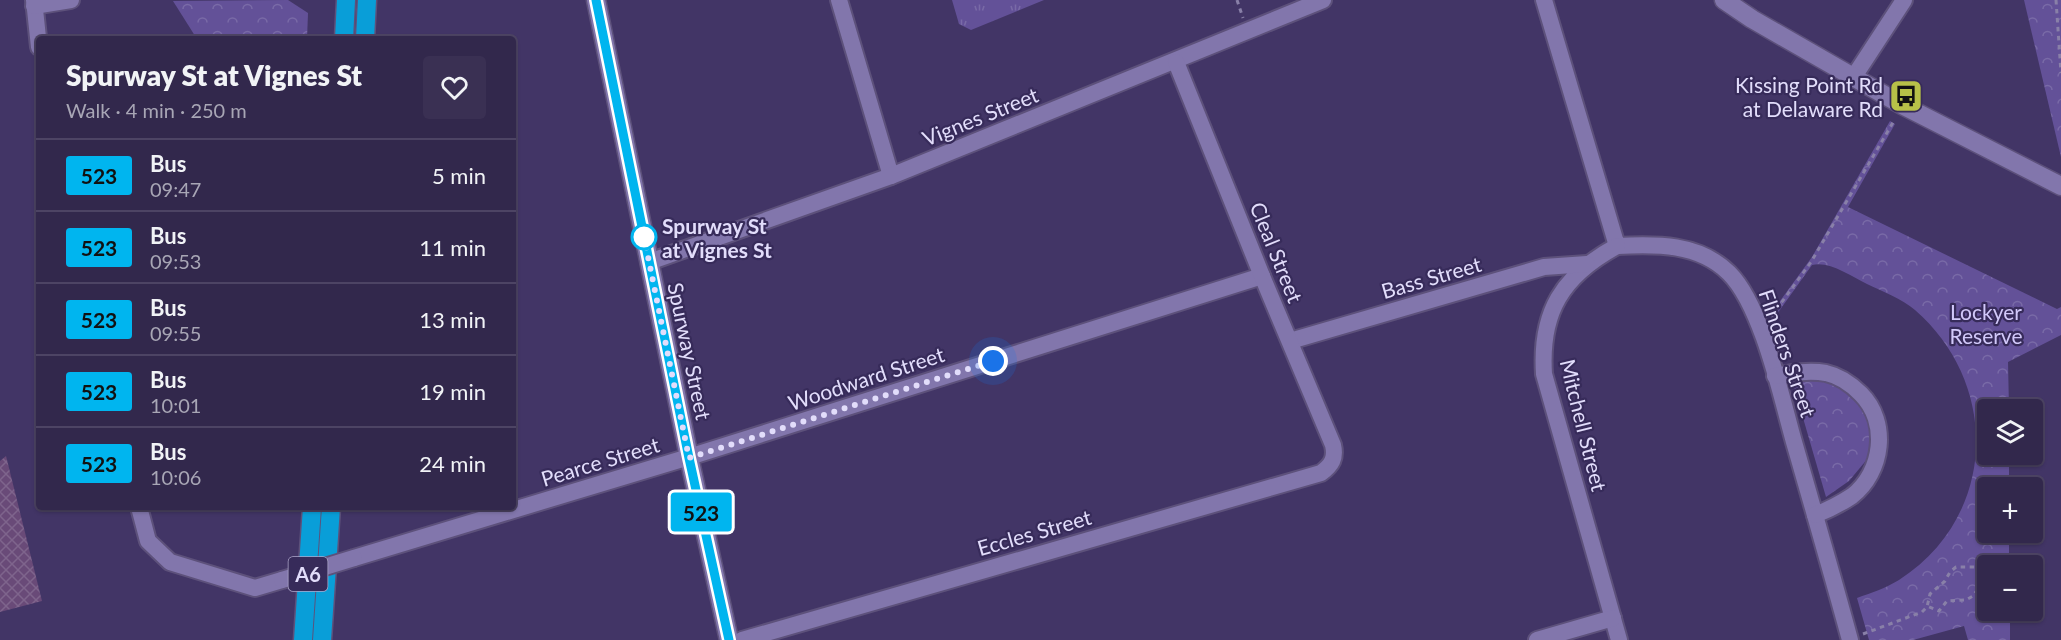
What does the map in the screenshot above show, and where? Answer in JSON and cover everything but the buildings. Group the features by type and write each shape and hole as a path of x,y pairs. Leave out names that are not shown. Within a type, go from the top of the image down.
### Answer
{"highway":[{"path":"344,36 346,0"},
{"path":"365,36 367,0"},
{"name":"A6","path":"303,640 312,510"},
{"name":"A6","path":"322,640 331,510"}],"street":[{"path":"38,36 34,3 71,0"},
{"name":"Spurway Street","path":"596,0 689,458 729,640"},
{"path":"838,0 891,176"},
{"name":"Vignes Street","path":"649,262 891,176 1176,62 1323,0"},
{"path":"1544,0 1617,246"},
{"path":"1724,0 1853,78 2061,186"},
{"path":"1853,78 1904,0"},
{"name":"Cleal Street","path":"1176,62 1333,445 1334,459"},
{"name":"Flinders Street","path":"1617,246 1646,244 1683,248 1728,271 1740,285 1752,309 1775,376 1850,639"},
{"name":"Mitchell Street","path":"1617,246 1587,264 1560,295 1548,318 1542,352 1544,374 1620,640"},
{"name":"Bass Street","path":"1290,341 1544,267 1587,264"},
{"name":"Woodward Street","path":"689,458 1262,276"},
{"path":"1775,376 1812,372 1834,375 1852,386 1868,401 1879,424 1878,454 1863,484 1853,495 1815,515"},
{"name":"Pearce Street","path":"516,510 689,458"},
{"name":"Eccles Street","path":"742,640 1321,473 1334,459"},
{"name":"Pearce Street","path":"140,510 147,541 170,562 255,588 515,510"},
{"path":"1537,640 1613,618"}],"path":[{"path":"2056,0 2061,74"},
{"path":"1772,316 1811,262 1892,124"},
{"path":"1850,639 1922,612 1927,606 1930,594 1956,567 1982,569 1985,579 1973,597 1966,600 1947,601 1939,611 1927,606"}],"green space":[{"path":"288,0 308,13 307,36 195,36 173,1"},
{"path":"952,0 1044,0 971,30 959,24"},
{"path":"2024,0 2061,0 2061,157"},
{"name":"Lockyer Reserve","path":"1890,121 1895,124 1848,207 2057,309 2061,307 2061,335 2008,362 2009,399 1977,399 1977,465 2009,465 2009,477 1977,477 1977,543 2009,543 2009,555 1977,555 1977,621 2010,621 2010,640 1968,640 1964,626 1913,640 1869,640 1857,598 1899,580 1931,553 1955,522 1970,487 1976,450 1974,412 1963,375 1943,341 1915,310 1892,295 1840,270 1826,265 1812,265 1774,318 1771,309 1775,308 1812,257"},
{"path":"1813,377 1837,383 1861,400 1872,428 1869,457 1849,481 1826,497 1792,380"}],"bus line":[{"name":"523","path":"596,0 689,458 729,640"}],"place":[{"name":"Kissing Point Rd at Delaware Rd","path":"1906,96"},
{"name":"Spurway St at Vignes St","path":"644,237"}],"route":[{"path":"644,237 689,458 993,361"}]}
